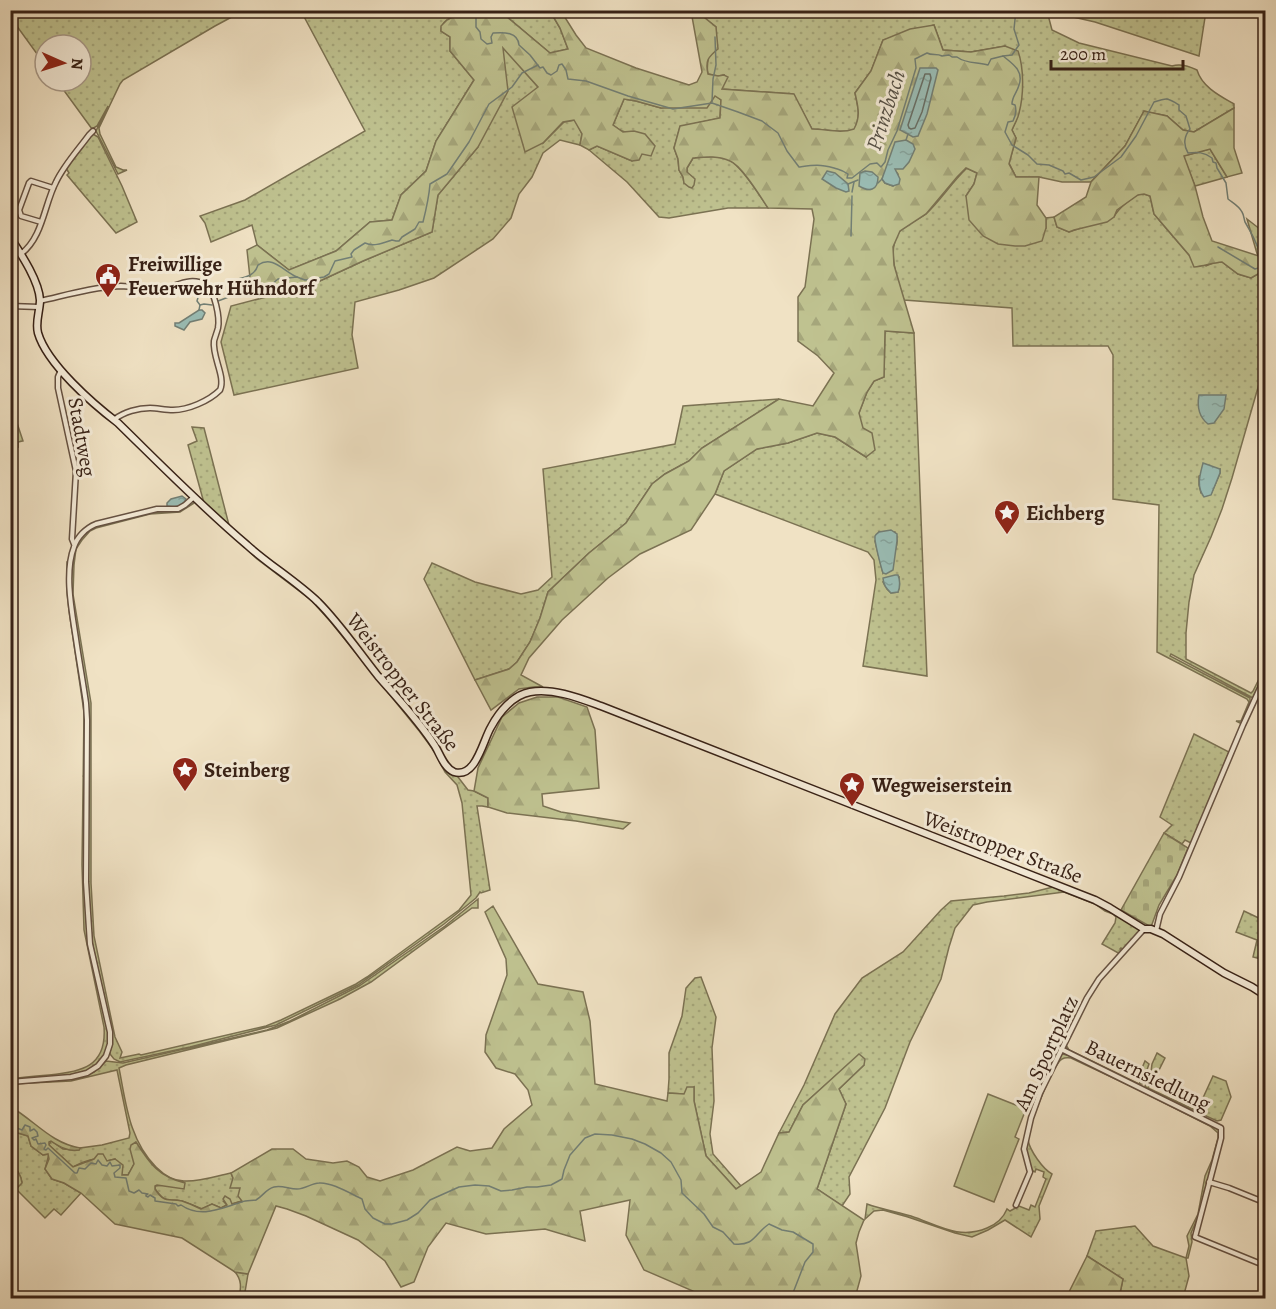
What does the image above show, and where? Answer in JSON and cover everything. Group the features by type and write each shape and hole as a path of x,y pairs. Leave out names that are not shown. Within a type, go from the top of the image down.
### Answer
{"street":[{"path":"21,254 39,230 53,188 64,169 93,131"},
{"path":"41,222 21,216 19,210 29,183 53,188"},
{"name":"Weistropper Straße","path":"10,237 37,286 40,304 38,332 46,349 61,370 249,548 320,604 423,729 452,771 461,772 473,765 489,729 501,712 515,699 528,692 554,692 601,706 1095,900 1144,929"},
{"path":"10,306 40,304 70,293 110,287 127,286 158,290 192,280 211,290 219,320 214,341 222,384 217,393 187,407 175,410 149,408 136,410 114,420"},
{"name":"Stadtweg","path":"10,1082 82,1076 98,1066 106,1056 110,1044 110,1032 90,944 86,882 87,712 70,593 76,475 57,380 61,370"},
{"path":"74,545 82,534 96,524 157,509 178,509 194,497"},
{"path":"1156,931 1160,914 1179,877 1266,675"},
{"path":"1144,929 1156,931 1266,996"},
{"name":"Am Sportplatz","path":"1016,1205 1030,1172 1024,1149 1028,1128 1040,1093 1078,1014 1099,979 1144,929"},
{"name":"Bauernsiedlung","path":"1061,1049 1221,1128 1221,1138 1209,1182"},
{"path":"1266,1203 1209,1182 1195,1237 1266,1266"}],"green space":[{"path":"11,10 243,10 123,80 99,128 116,167 127,170 118,174 96,131 108,106 97,126 92,129 66,93 93,93 93,33 33,33 33,48 11,18"},
{"path":"459,10 500,11 550,53 568,49 550,11 561,11 586,48 636,68 689,85 697,82 702,72 691,11 700,11 700,14 716,27 718,49 708,60 707,70 708,74 728,77 722,89 794,94 812,129 838,131 854,129 858,116 855,93 871,71 883,40 910,29 934,25 943,50 971,52 1005,46 1018,51 1023,82 1021,106 1012,130 1016,138 1009,164 1016,177 1039,177 1037,205 1046,218 1042,241 1025,246 998,244 983,236 969,220 966,196 974,184 977,173 966,168 926,214 900,231 893,247 894,265 914,333 885,331 884,377 874,381 859,413 863,428 872,433 875,450 866,457 835,437 817,433 788,443 757,449 724,471 715,494 691,530 640,554 608,578 562,620 529,658 521,675 543,687 519,689 491,710 475,680 509,669 517,662 530,642 548,592 589,553 626,523 652,484 689,461 702,448 779,399 813,406 834,373 818,356 798,341 798,297 805,287 814,219 812,209 768,208 740,169 730,161 721,158 693,158 687,172 695,179 694,185 692,188 684,183 674,148 680,126 720,118 721,100 715,96 707,108 661,108 624,99 613,125 623,132 634,131 645,134 655,146 651,156 642,154 639,160 632,161 597,146 589,150 580,145 582,134 574,120 563,122 543,143 525,152 512,107 538,87 503,48 508,91 478,147 438,195 432,232 309,286 251,287 247,250 257,245 289,270 336,251 370,222 392,220 401,195 426,171 436,141 474,80 450,51 450,37 441,31 441,26 447,20 459,14","holes":["888,166 898,174 893,186 882,179"]},
{"path":"301,11 459,11 459,14 445,22 441,31 450,37 450,51 474,80 436,141 426,171 401,195 392,220 370,222 336,251 289,270 257,245 252,225 211,242 205,223 200,216 245,200 365,131"},
{"path":"500,11 550,11 568,49 550,53"},
{"path":"700,11 1047,11 1052,30 1079,43 1172,66 1185,65 1197,70 1207,86 1234,104 1234,108 1194,132 1183,130 1167,116 1144,111 1125,146 1091,182 1062,182 1039,177 1016,177 1009,163 1016,138 1012,130 1019,112 1005,46 971,52 943,50 934,25 883,40 871,71 855,93 858,116 854,130 812,129 793,94 721,89 724,75 708,74 707,69 716,27 700,14"},
{"path":"1047,11 1206,11 1199,56 1095,22"},
{"path":"503,47 538,87 543,143 564,122 575,120 582,134 580,145 560,140 543,153 532,177 519,194 511,218 493,239 434,278 355,302 352,335 358,368 234,395 221,342 231,306 309,286 432,232 438,195 478,147"},
{"path":"715,95 721,100 720,118 680,127 674,148 684,183 689,175 687,168 693,158 726,158 740,168 768,208 728,208 669,218 659,217 627,182 589,150 597,146 632,161 642,154 649,140 645,136 620,130 613,125 624,99 661,108"},
{"path":"1234,108 1234,148 1242,173 1227,177 1210,149 1184,156 1212,241 1265,258 1265,270 1251,278 1238,274 1222,262 1194,267 1189,255 1154,214 1150,196 1144,194 1138,195 1117,210 1114,217 1107,222 1069,232 1057,227 1054,217 1086,197 1091,182 1125,146 1144,111 1167,116 1183,130 1194,132"},
{"path":"93,134 98,137 137,222 116,233 67,175 69,173 66,168"},
{"path":"1210,149 1227,177 1195,186 1183,156"},
{"path":"967,168 977,173 974,184 966,196 1046,228 1046,218 1054,217 1057,227 1069,232 1114,217 1129,200 1137,195 1145,194 1150,196 1154,214 1165,227 1189,255 1206,266 1222,262 1238,274 1251,278 1265,270 1265,392 1259,384 1222,509 1194,575 1186,633 1186,659 1251,693 1265,667 1265,672 1253,698 1171,654 1170,656 1250,698 1250,703 1242,724 1236,721 1241,721 1249,702 1247,699 1157,652 1159,505 1113,499 1113,355 1108,346 1013,346 1012,308 904,300 894,266 895,240 902,229 931,209","holes":["1220,469 1211,494 1201,493 1199,476"]},
{"path":"1247,219 1265,233 1265,258 1258,257"},
{"path":"885,331 914,333 927,676 863,666 876,580 874,560 868,552 715,494 724,471 757,449 788,443 817,433 835,437 866,457 859,413 874,381 884,377","holes":["879,532 895,532 897,537 894,553 883,573 875,541","899,577 898,592 891,593 883,582"]},
{"path":"779,399 702,448 689,461 652,484 626,523 589,553 548,592 530,642 517,662 509,669 475,680 424,579 432,563 475,582 521,594 538,590 552,577 543,469 675,444 683,406"},
{"path":"11,405 23,441 18,442 18,447 11,445"},
{"path":"192,427 204,428 229,525 204,503 188,445 197,441"},
{"path":"196,502 312,599 332,619 468,790 488,798 488,807 477,806 490,890 480,892 476,898 444,924 358,985 276,1025 120,1062 110,1054 111,1029 91,937 88,883 88,712 71,593 74,549 90,529 150,513 177,511 194,503 180,512 150,514 96,528 90,531 76,549 73,594 91,703 91,883 94,936 115,1037 122,1052 120,1058 266,1026 281,1020 367,977 459,910 471,895 462,803 457,785 445,772 434,751 311,600 257,559"},
{"path":"67,562 69,562 68,592 85,712 85,773 83,776 84,712 69,611 67,592"},
{"path":"537,697 558,697 587,707 595,730 599,788 542,794 543,806 561,812 630,823 623,829 507,813 488,807 488,798 474,791 478,768 502,717 519,703"},
{"path":"1194,734 1229,752 1193,840 1191,843 1185,840 1182,844 1164,833 1172,825 1160,817"},
{"path":"83,776 85,777 84,879 87,931 109,1038 104,1055 91,1069 69,1076 11,1080 61,1074 81,1069 96,1059 104,1040 104,1027 84,930"},
{"path":"1164,833 1188,848 1177,875 1159,905 1151,927 1121,910"},
{"path":"1053,887 1095,902 1139,929 1139,933 1124,950 1120,949 1120,954 1102,944 1115,923 1116,917 1095,904 1064,892 973,905 955,928 941,979 910,1042 885,1108 849,1177 850,1194 842,1206 817,1189 846,1104 839,1089 864,1065 859,1055 803,1105 789,1132 779,1133 804,1085 835,1014 862,978 903,952 951,901 1029,893"},
{"path":"478,899 478,908 472,908 371,982 340,999 277,1028 119,1068 134,1133 147,1156 168,1177 151,1163 136,1143 134,1164 128,1175 122,1175 115,1159 90,1160 73,1167 49,1145 51,1141 63,1149 79,1150 129,1138 130,1133 117,1070 71,1081 11,1084 83,1077 94,1072 106,1061 123,1063 267,1030 290,1021 359,986 445,926"},
{"path":"493,906 538,984 583,992 590,1021 595,1084 667,1101 668,1093 684,1094 687,1087 694,1087 694,1101 706,1156 736,1189 761,1172 779,1133 789,1132 803,1105 859,1054 865,1059 864,1065 839,1089 846,1104 817,1189 864,1220 856,1243 861,1276 855,1298 696,1298 693,1291 644,1270 626,1235 630,1200 580,1211 585,1241 545,1229 486,1234 446,1223 428,1247 414,1282 401,1287 385,1261 358,1240 306,1216 276,1206 248,1274 235,1272 182,1238 115,1224 81,1193 52,1179 45,1169 49,1159 48,1154 43,1155 31,1146 28,1136 15,1132 11,1127 11,1107 52,1137 80,1148 79,1150 68,1150 49,1142 49,1145 73,1167 94,1159 98,1154 103,1154 107,1161 115,1159 123,1165 122,1175 128,1175 134,1164 130,1149 131,1145 136,1142 156,1169 168,1177 185,1183 184,1189 155,1186 161,1197 167,1200 182,1201 201,1209 212,1204 221,1208 227,1205 223,1199 225,1196 232,1204 242,1201 238,1196 240,1188 230,1188 233,1178 231,1173 272,1149 293,1149 306,1159 333,1163 347,1161 359,1167 367,1177 380,1181 413,1170 457,1147 470,1151 492,1148 504,1129 532,1105 528,1090 515,1074 496,1068 485,1052 486,1035 507,975 506,959 485,912"},
{"path":"1244,911 1265,921 1265,960 1253,957 1257,940 1236,932"},
{"path":"701,977 716,1017 712,1048 714,1101 710,1134 713,1154 741,1186 736,1189 706,1156 694,1101 694,1087 684,1094 668,1093 669,1053 682,1016 686,988 695,978"},
{"path":"1067,1040 1066,1045 1069,1050 1139,1084 1068,1051 1065,1045"},
{"path":"1157,1053 1165,1058 1157,1074 1151,1072"},
{"path":"1062,1054 1072,1056 1217,1127 1220,1133 1219,1138 1199,1215 1191,1233 1192,1242 1188,1258 1186,1258 1189,1246 1187,1236 1198,1214 1205,1176 1212,1160 1218,1133 1210,1126 1071,1058 1062,1059 1053,1072 1041,1097 1029,1134 1029,1144 1034,1154 1052,1174 1039,1206 1040,1219 1031,1237 1005,1220 972,1237 883,1210 874,1211 865,1219 867,1204 911,1216 949,1230 967,1232 994,1225 1007,1209 1010,1211 1019,1206 1029,1210 1031,1205 1035,1207 1046,1179 1043,1177 1044,1172 1031,1170 1026,1153 1027,1137 1039,1099 1050,1073"},
{"path":"1145,1061 1149,1064 1142,1084 1139,1084 1146,1071 1142,1068"},
{"path":"1213,1076 1226,1081 1231,1097 1221,1120 1217,1121 1149,1090 1145,1086 1150,1077 1154,1078 1148,1088 1197,1111"},
{"path":"988,1094 1026,1109 1015,1137 1019,1139 994,1202 954,1186"},
{"path":"10,1127 15,1132 28,1136 31,1146 43,1155 49,1154 45,1169 52,1179 81,1193 61,1215 54,1209 45,1218 16,1189 22,1182 11,1163"},
{"path":"10,1163 18,1172 22,1183 16,1189 11,1185"},
{"path":"231,1173 233,1187 241,1188 242,1201 232,1204 224,1202 227,1205 221,1208 212,1204 202,1209 182,1201 164,1199 155,1186 185,1183 176,1180 202,1180"},
{"path":"1135,1226 1153,1246 1186,1258 1189,1276 1183,1298 1119,1298 1123,1279 1087,1256 1096,1231"},
{"path":"1087,1256 1123,1279 1119,1298 1066,1298"},
{"path":"235,1272 248,1274 244,1298 239,1298 240,1284"}],"water":[{"path":"920,68 938,70 927,114 918,136 913,137 900,130"},
{"path":"906,140 913,144 915,149 903,169 895,169 900,179 899,184 893,186 885,183 882,179 895,142"},
{"path":"827,171 835,173 848,184 849,191 836,188 822,179"},
{"path":"872,172 878,177 875,188 866,189 859,186 860,173"},
{"path":"199,310 205,313 202,319 190,322 184,330 175,326 175,323 179,323"},
{"path":"1199,395 1226,395 1224,409 1214,423 1208,424 1201,415"},
{"path":"1203,463 1220,469 1211,495 1204,497 1199,485"},
{"path":"182,496 186,499 181,505 167,506 171,499"},
{"path":"891,530 897,534 897,541 893,570 886,574 882,570 875,536 879,532"},
{"path":"895,575 899,577 899,588 898,592 891,593 884,585 883,578"}],"waterway":[{"name":"Prinzbach","path":"467,10 470,15 476,16 476,27 481,39 487,44 492,43 493,33 513,35 540,68 543,67 551,75 562,64 568,79 586,81 673,109 712,103 738,112 762,121 778,133 787,151 799,167 816,165 829,167 848,174 847,178 852,178 870,164 877,163 881,167 885,162 916,68 915,59 927,53 949,55 968,62 988,65 991,59 1003,56 1017,68 1020,76 1012,101 1016,107 1015,115 1013,121 1008,122 1005,132 1012,145 1037,164 1049,165 1081,180 1094,177 1121,157 1136,136 1154,102 1170,100 1179,105 1179,110 1186,116 1190,129 1185,141 1188,153 1204,154 1216,163 1226,183 1228,199 1242,212 1260,253 1262,267 1266,265"},
{"path":"1003,56 1012,55 1019,45 1014,29 1016,10"},
{"path":"712,102 716,65 715,37"},
{"path":"218,301 271,285 278,279 297,277 305,280 324,277 329,274 335,261 352,257 354,250 365,243 375,245 392,240 399,241 415,229 419,222 423,222 430,184 447,174 469,142 489,104 512,87 522,73 538,65"},
{"path":"906,140 908,134"},
{"path":"878,183 882,179"},
{"path":"848,184 858,180"},
{"path":"852,192 854,182"},
{"path":"851,236 852,196"},
{"path":"1218,247 1255,269 1262,267"},
{"path":"238,279 250,275 263,262 278,265 297,277"},
{"path":"200,305 197,301 199,294 206,291"},
{"path":"199,310 200,305 212,305"},
{"path":"10,1117 16,1122 17,1128 22,1130 25,1125 30,1127 30,1131 34,1129 38,1136 32,1138 36,1139 38,1144 45,1143 44,1149 48,1148 75,1173 79,1168 85,1169 91,1163 96,1164 98,1160 102,1165 107,1166 110,1162 112,1166 120,1165 114,1173 115,1177 126,1178 129,1191 134,1193 139,1190 148,1194 146,1196 150,1195 155,1198 155,1201 204,1212 256,1200 274,1187 297,1189 324,1183 362,1199 365,1209 373,1218 385,1224 407,1220 418,1213 430,1200 459,1187 489,1186 501,1191 551,1185 562,1179 570,1155 585,1138 595,1134 632,1139 661,1153 671,1162 681,1180 682,1193 704,1214 713,1227 723,1232 734,1244 750,1241 769,1224 793,1232 813,1244 813,1252 805,1262 791,1298"}],"place":[{"name":"Freiwillige Feuerwehr Hühndorf","path":"108,299"},
{"name":"Eichberg","path":"1007,536"},
{"name":"Steinberg","path":"185,793"},
{"name":"Wegweiserstein","path":"852,808"}]}
